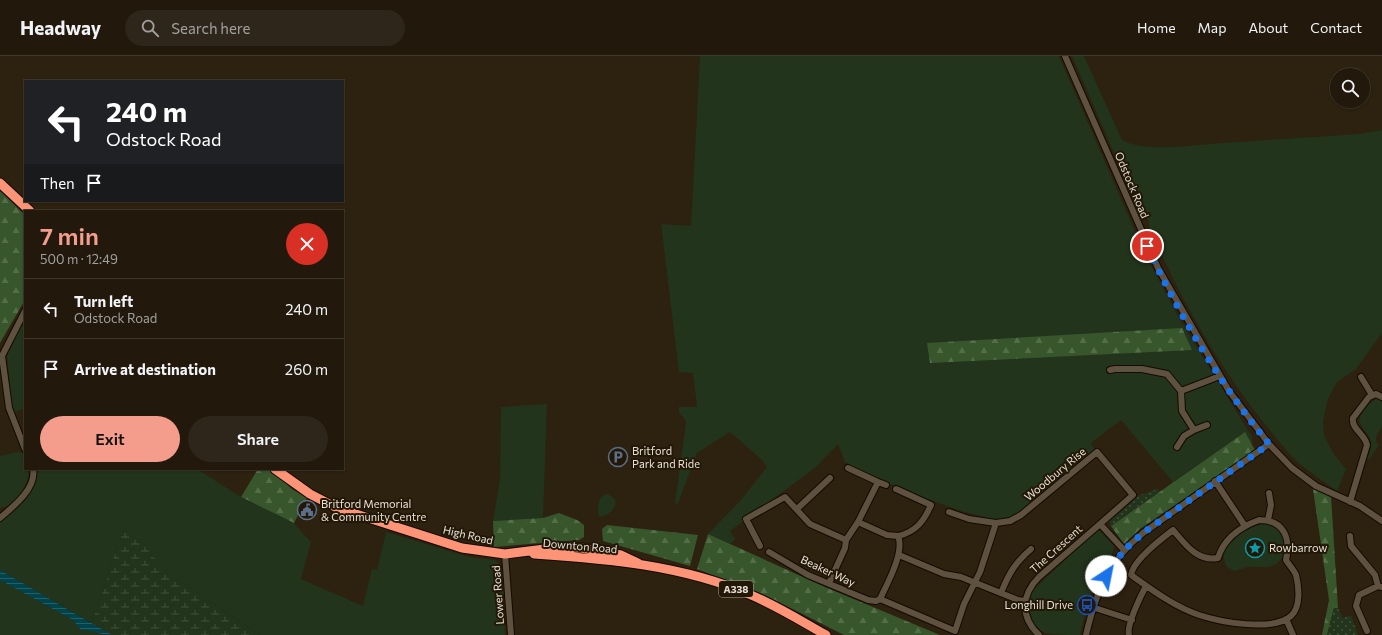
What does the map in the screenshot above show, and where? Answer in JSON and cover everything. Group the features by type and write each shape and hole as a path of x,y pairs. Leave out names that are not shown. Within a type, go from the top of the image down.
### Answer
{"highway":[{"path":"0,183 29,210"},
{"name":"High Road","path":"276,470 310,494 337,508 462,548 489,553 505,554"},
{"name":"Downton Road","path":"505,554 519,553 638,563 702,579 740,590 776,607 826,635"}],"street":[{"name":"Odstock Road","path":"1065,56 1158,268 1220,376 1243,411 1283,460 1307,480 1324,490 1371,512 1382,521"},
{"path":"24,314 1,355 9,408 24,446"},
{"path":"1113,371 1142,369 1167,374 1181,391 1182,412 1194,430"},
{"path":"1181,391 1220,376"},
{"path":"1361,377 1372,395 1382,397"},
{"path":"1350,502 1368,445 1364,436 1353,425 1352,420 1372,395"},
{"path":"1177,447 1184,436 1207,425"},
{"path":"1086,635 1092,607 1106,576 1124,550 1143,533 1269,444"},
{"name":"Woodbury Rise","path":"949,512 969,519 996,523 1010,521 1021,515 1097,452 1133,495"},
{"path":"848,468 886,485"},
{"path":"0,518 29,488 34,474 33,470"},
{"path":"797,509 830,478"},
{"path":"1215,481 1244,526"},
{"path":"829,583 845,548 846,540 858,522 878,482"},
{"path":"858,522 887,535 898,536 909,533 919,526 931,506 896,489"},
{"path":"1268,520 1270,505 1269,494"},
{"name":"The Crescent","path":"1024,601 1032,584 1133,495"},
{"path":"760,546 746,519 785,497 810,524 846,540"},
{"path":"1259,520 1268,520 1278,525 1285,532 1288,543 1286,560 1295,574 1297,581 1298,600 1296,608 1292,615 1286,619 1269,623 1237,623 1201,615 1177,605 1131,575 1132,570 1146,553 1173,530 1194,553 1203,558 1212,559 1218,558 1225,541 1244,526 1259,520"},
{"path":"975,582 996,523"},
{"path":"1100,524 1124,550"},
{"path":"880,599 899,555 901,542 898,536"},
{"path":"1350,536 1351,546 1375,575 1380,587 1359,595 1357,601 1356,606 1367,631"},
{"path":"1001,593 1009,573 1018,561 1031,549"},
{"name":"Beaker Way","path":"770,552 808,575 868,600 876,601 880,599 955,631 961,610 975,582"},
{"name":"Lower Road","path":"505,554 511,635"},
{"path":"899,555 944,574 975,582 1024,601 1027,618 1039,635"},
{"path":"1129,635 1128,632 1132,620 1146,586"},
{"path":"1092,607 1132,620"},
{"path":"1286,619 1293,635"}],"green space":[{"path":"700,56 1059,56 1145,254 1180,320 1252,437 1252,446 1245,432 1173,482 1121,420 1091,443 1095,450 1018,514 999,521 958,510 900,489 880,479 865,475 845,462 838,444 816,467 730,531 735,539 730,544 708,534 740,501 767,467 762,460 730,432 697,453 677,506 675,502 686,423 684,418 679,413 679,407 697,407 693,373 679,372 661,224 691,226"},
{"path":"1072,56 1084,56 1122,140 1132,144 1170,147 1359,134 1382,130 1382,333 1356,369 1337,382 1328,399 1323,421 1324,435 1333,453 1346,469 1337,491 1305,468 1287,451 1250,405 1217,357 1187,306 1161,254 1133,184 1123,175 1117,163 1117,153 1114,153"},
{"path":"0,191 24,214 24,302 0,343"},
{"path":"24,317 24,408 13,413 7,356"},
{"path":"1182,328 1192,350 930,363 927,343"},
{"path":"1377,399 1382,402 1382,426 1376,437 1376,442 1379,445 1369,460 1367,459 1371,441 1359,421 1366,408 1371,402"},
{"path":"547,404 543,518 493,521 500,479 501,407"},
{"path":"1245,432 1255,450 1140,529 1124,544 1111,526"},
{"path":"17,452 23,453 24,470 28,470 28,475 27,482 21,494 11,503 0,508 0,456"},
{"path":"37,470 199,470 241,497 294,523 311,542 301,579 363,606 372,569 377,570 386,532 470,557 495,560 502,566 504,582 505,635 260,635 166,572 143,543 123,530 92,623 0,570 0,520 30,489 37,476"},
{"path":"257,470 271,470 292,489 307,498 294,523 241,497"},
{"path":"1157,489 1160,491 1111,526 1109,521 1140,495"},
{"path":"1313,489 1331,496 1338,608 1334,608 1327,635 1322,635 1329,600"},
{"path":"608,494 615,499 616,503 610,513 601,517 598,515 599,502 604,495"},
{"path":"559,513 577,520 584,525 584,537 579,540 494,547 493,521 543,518"},
{"name":"Rowbarrow","path":"1262,524 1273,525 1282,535 1284,540 1284,552 1279,562 1268,567 1247,567 1234,571 1226,566 1224,555 1229,543 1239,534"},
{"path":"607,525 698,535 690,566 603,541 602,529"},
{"path":"123,530 143,543 166,572 260,635 112,635 92,623"},
{"path":"1097,530 1100,531 1114,546 1112,554 1100,573 1093,588 1080,635 1058,635 1045,633 1035,625 1030,614 1030,602 1033,590"},
{"path":"708,534 825,587 940,635 844,635 767,596 697,569"},
{"path":"0,580 73,620 81,630 91,630 101,635 0,635"},
{"path":"1334,608 1338,608 1343,618 1351,615 1358,635 1327,635"}],"water":[{"path":"0,570 112,635 81,630 73,620 0,580"}],"place":[{"name":"Britford Park and Ride","path":"618,457"},
{"name":"Britford Memorial & Community Centre","path":"307,510"},
{"name":"Rowbarrow","path":"1255,548"},
{"name":"Longhill Drive","path":"1087,605"}],"route":[{"path":"1106,576 1124,550 1143,533 1269,444 1229,391 1175,300 1147,246"}]}
